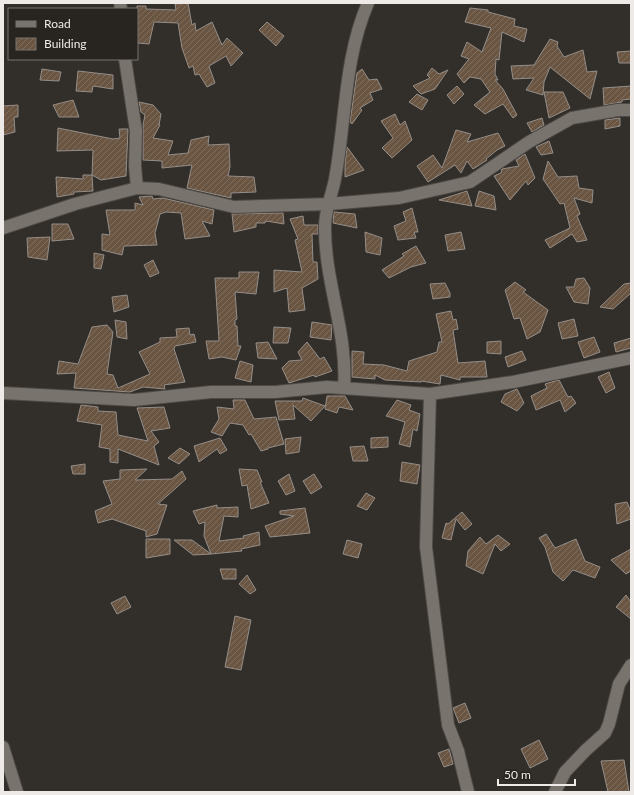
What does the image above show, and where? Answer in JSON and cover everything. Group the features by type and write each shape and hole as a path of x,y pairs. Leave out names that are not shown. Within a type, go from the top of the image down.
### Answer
{"street":[{"path":"344,388 345,359 329,280 324,228 335,179 344,102 358,25 368,3"},
{"path":"125,60 136,131 135,166 137,188"},
{"path":"3,228 74,204 137,188 159,189 234,207 329,204 399,198 470,182 529,142 572,118 618,110 631,110"},
{"path":"3,393 134,400 211,392 275,392 327,387 430,394 513,382 631,358"},
{"path":"430,394 426,547 448,725 458,751 468,792"},
{"path":"556,792 565,772 605,733 609,724 619,684 631,665"},
{"path":"3,747 17,792"}],"building":[{"path":"188,3 192,25 195,23 196,31 212,22 222,45 227,38 243,53 231,66 226,56 209,66 215,83 207,87 199,74 195,75 193,66 189,68 182,48 178,23 154,22 149,44 138,43 137,6 146,6 146,9 176,10 175,4"},
{"path":"470,8 488,10 488,12 515,19 514,26 527,29 524,42 502,32 499,60 496,59 495,74 498,80 495,80 503,89 517,115 513,118 503,104 485,114 474,105 490,92 481,79 470,77 464,83 457,74 469,59 461,56 467,42 482,52 491,28 465,22"},
{"path":"267,22 284,36 276,46 259,30"},
{"path":"550,39 558,42 557,46 564,57 583,50 587,72 597,71 590,99 550,67 544,82 543,95 526,90 534,78 513,79 511,66 534,65"},
{"path":"631,51 631,63 619,63 617,52"},
{"path":"432,68 439,74 448,70 435,89 421,94 413,86 430,78 427,75"},
{"path":"42,69 61,72 59,81 40,80"},
{"path":"362,69 369,80 377,79 382,89 370,93 373,100 360,108 362,110 352,124 350,122 357,73"},
{"path":"78,71 113,75 113,89 93,86 92,92 76,91"},
{"path":"457,86 464,94 454,104 447,95"},
{"path":"631,86 631,99 604,105 603,88"},
{"path":"544,92 563,92 570,108 549,118"},
{"path":"417,94 428,100 422,110 409,102"},
{"path":"73,100 79,117 59,117 53,105"},
{"path":"139,102 153,105 161,114 160,125 153,138 173,141 168,155 188,153 191,140 209,136 208,145 229,144 230,167 228,176 254,177 256,192 231,193 231,198 187,188 192,165 162,168 162,161 143,160 143,125 145,115 141,112"},
{"path":"18,105 18,117 14,117 15,132 3,135 3,106"},
{"path":"395,114 400,125 405,121 412,140 392,158 382,148 393,138 381,121"},
{"path":"542,118 544,125 532,132 527,123"},
{"path":"620,118 620,126 605,129 605,120"},
{"path":"58,128 113,139 120,138 119,129 128,129 126,176 101,180 92,175 93,150 57,151"},
{"path":"456,130 471,134 467,142 498,133 505,146 497,150 486,159 487,160 473,169 467,161 461,173 455,165 428,182 417,166 433,155 442,168"},
{"path":"549,141 553,153 541,155 536,147"},
{"path":"347,147 364,170 345,177 345,164"},
{"path":"525,154 535,178 528,185 526,181 510,200 494,176 501,173 502,169 519,166 516,160"},
{"path":"548,161 558,177 577,176 579,188 593,190 592,203 574,198 580,214 577,216 587,240 577,242 572,234 550,248 545,240 570,228 564,203 560,204 543,179"},
{"path":"83,175 92,175 93,191 74,192 74,194 57,197 56,177 83,179"},
{"path":"467,191 472,206 439,200"},
{"path":"479,191 494,196 496,210 475,206"},
{"path":"152,196 153,199 163,198 214,210 212,224 202,221 210,236 185,239 181,213 166,212 160,214 155,233 157,245 124,246 122,255 102,250 102,234 110,235 106,210 135,210 135,203 143,205 139,197"},
{"path":"412,208 418,232 414,232 416,238 398,240 394,226 406,221 403,212"},
{"path":"334,212 355,214 357,228 333,223"},
{"path":"283,213 284,224 266,221 265,223 256,223 256,227 234,232 232,214"},
{"path":"303,216 304,225 318,225 318,234 312,234 313,262 317,262 318,279 302,288 305,310 289,312 287,288 274,292 274,270 302,272 295,240 298,239 290,219"},
{"path":"52,224 68,224 74,239 52,241"},
{"path":"365,232 382,238 380,255 366,252"},
{"path":"461,232 465,249 448,251 445,235"},
{"path":"50,237 47,260 28,257 27,238"},
{"path":"416,246 426,263 411,267 389,278 382,270 404,256 402,254"},
{"path":"94,253 104,255 101,269 94,268"},
{"path":"153,260 159,273 150,277 144,265"},
{"path":"239,272 259,272 256,294 235,292 237,319 235,320 235,326 237,326 238,346 241,346 236,360 222,357 209,359 206,341 219,341 215,278 239,278"},
{"path":"584,278 590,288 588,304 574,302 566,287 574,287 576,279"},
{"path":"515,282 526,290 523,292 548,310 540,332 527,339 520,318 514,319 505,290"},
{"path":"445,283 450,293 450,297 433,299 430,284"},
{"path":"631,283 631,293 613,309 600,307 624,284"},
{"path":"127,295 129,307 114,312 112,297"},
{"path":"451,311 453,320 456,319 458,329 453,330 458,363 485,361 487,377 460,377 460,380 441,375 440,384 421,381 385,380 375,375 375,379 352,377 352,351 364,352 363,364 384,365 407,371 409,361 437,352 439,342 442,342 436,314"},
{"path":"574,319 578,336 562,339 558,323"},
{"path":"115,320 126,322 127,339 117,337"},
{"path":"312,322 332,325 331,340 310,337"},
{"path":"107,325 113,332 107,374 113,375 118,388 150,374 139,352 160,342 160,338 177,337 176,329 189,328 190,335 194,334 196,342 175,346 174,349 185,382 164,385 165,389 143,387 130,392 74,388 76,373 57,374 59,361 78,364 92,327"},
{"path":"274,327 291,328 288,343 273,343"},
{"path":"594,337 600,352 584,358 578,342"},
{"path":"631,338 631,348 616,352 614,343"},
{"path":"501,341 501,354 487,353 487,342"},
{"path":"268,342 277,359 258,358 256,343"},
{"path":"307,342 320,359 324,357 332,371 315,377 314,375 289,383 282,368 289,361 302,360 298,352"},
{"path":"522,351 526,360 508,367 505,357"},
{"path":"240,361 253,365 251,382 235,378"},
{"path":"609,372 615,388 606,393 598,377"},
{"path":"559,380 568,397 571,396 576,403 565,412 560,400 536,410 531,396 547,388 545,384"},
{"path":"517,389 524,403 517,411 501,402 505,394"},
{"path":"327,396 345,396 353,410 339,407 337,413 325,409"},
{"path":"303,398 325,406 311,421 293,405 295,419 279,420 275,401 302,401"},
{"path":"233,400 245,400 254,419 276,417 284,444 261,451 251,434 249,435 243,425 230,423 222,436 211,432 219,419 217,407 234,409"},
{"path":"397,400 411,405 409,410 420,414 417,431 413,429 410,447 399,444 405,422 386,416"},
{"path":"81,405 98,407 98,411 116,412 118,435 148,441 137,408 164,407 170,428 151,431 159,442 154,446 159,465 118,449 118,463 110,462 110,449 99,447 102,425 77,421"},
{"path":"301,437 299,452 286,454 285,439"},
{"path":"388,437 388,447 371,448 371,438"},
{"path":"220,438 227,450 220,454 217,449 199,462 194,446"},
{"path":"364,446 368,461 353,461 350,447"},
{"path":"180,448 190,454 179,464 168,458"},
{"path":"402,462 420,465 417,484 400,481"},
{"path":"85,464 85,474 73,474 71,466"},
{"path":"147,469 135,480 172,479 182,471 186,479 158,504 167,505 157,534 146,537 146,531 112,519 98,523 95,511 112,504 103,481 120,479 120,470"},
{"path":"239,469 257,470 262,482 260,482 269,503 251,509 247,485 242,486"},
{"path":"289,474 295,491 286,495 278,481"},
{"path":"314,474 322,487 311,494 303,481"},
{"path":"366,493 375,498 367,510 357,506"},
{"path":"627,502 631,512 631,519 617,524 615,504"},
{"path":"217,505 217,508 238,507 238,517 224,516 219,541 244,538 243,536 259,532 260,545 241,549 242,551 211,554 204,536 205,522 199,524 193,511"},
{"path":"305,508 310,533 270,537 265,526 294,516 280,514 280,511"},
{"path":"462,512 472,524 465,530 456,519 451,540 442,538 446,523 448,524"},
{"path":"546,534 555,548 576,539 585,561 600,567 595,578 573,570 563,581 553,572 545,547 539,538"},
{"path":"498,535 510,544 501,551 495,544 483,574 466,566 468,551 480,537 486,544"},
{"path":"146,539 170,539 170,554 146,558"},
{"path":"174,540 192,540 211,554 193,555"},
{"path":"347,540 362,544 358,558 343,554"},
{"path":"631,549 631,571 626,574 611,560"},
{"path":"220,569 236,569 236,579 223,579"},
{"path":"247,575 256,590 250,594 239,584"},
{"path":"626,595 631,602 631,619 616,607"},
{"path":"125,596 131,607 117,614 111,603"},
{"path":"235,616 251,620 241,670 225,667"},
{"path":"465,703 471,718 459,723 453,708"},
{"path":"539,740 548,759 530,768 521,749"},
{"path":"449,749 453,764 444,767 438,753"},
{"path":"624,760 629,792 608,792 601,761"}]}
